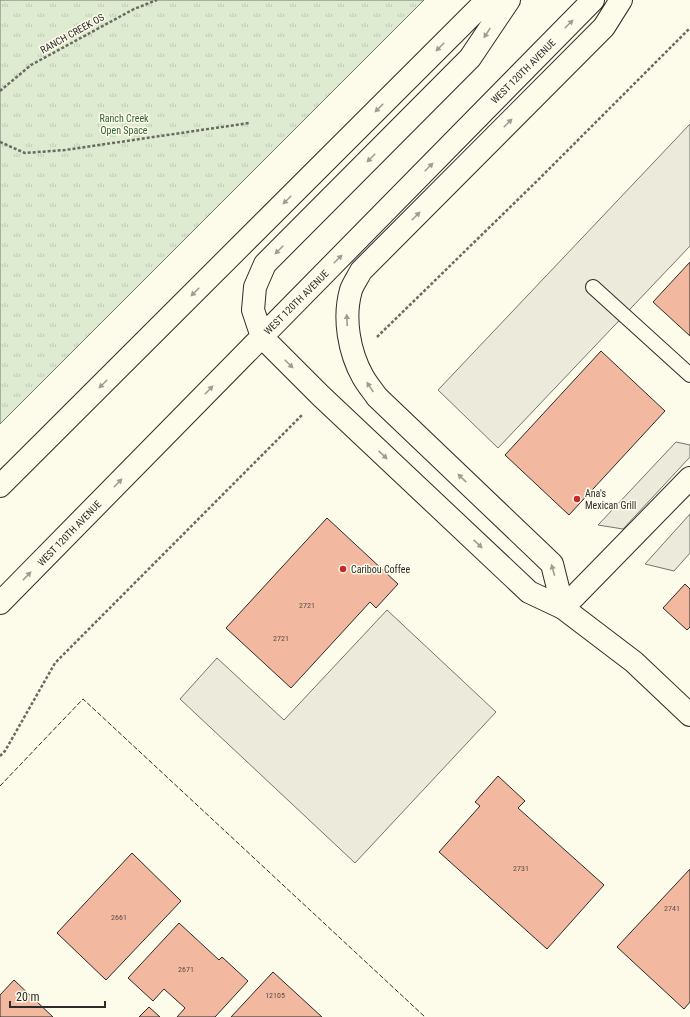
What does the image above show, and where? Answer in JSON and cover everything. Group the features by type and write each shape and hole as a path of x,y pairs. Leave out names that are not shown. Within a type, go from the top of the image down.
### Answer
{"main road":[{"path":"0,486 487,0"},
{"path":"509,0 470,58 265,264 255,287 253,310 262,337 326,401 529,592 563,608 634,662 690,715"},
{"name":"WEST 120TH AVENUE","path":"0,604 593,0"},
{"path":"563,608 552,564 377,397 362,376 355,358 348,333 347,312 351,289 361,271 604,27 621,0"},
{"path":"563,608 690,478"}],"lane":[{"path":"593,287 690,375"}],"path":[{"name":"RANCH CREEK OS","path":"0,91 31,65 134,8 157,0"},
{"path":"0,142 25,153 65,150 249,123"}],"green space":[{"name":"Ranch Creek Open Space","path":"0,0 424,0 0,424"}],"shaded area":[{"path":"690,124 690,246 498,448 438,390"},
{"path":"676,442 690,445 690,457 623,529 598,525"},
{"path":"690,514 690,553 674,571 645,564"},
{"path":"387,610 496,712 355,863 180,699 217,658 284,720"}],"building":[{"path":"690,262 690,336 653,302"},
{"path":"601,351 665,411 569,515 505,455"},
{"path":"327,518 398,584 376,608 370,602 291,688 226,628"},
{"path":"685,584 690,589 690,627 687,630 663,608"},
{"path":"498,776 525,801 518,808 604,885 547,949 439,852 480,806 475,802"},
{"path":"132,853 181,901 106,980 57,933"},
{"path":"690,869 690,1002 684,1009 617,947"},
{"path":"179,923 219,960 222,957 248,981 215,1017 177,1017 185,1008 164,989 153,1001 128,978"},
{"path":"273,972 322,1017 231,1017"},
{"path":"14,980 53,1017 0,1017 0,995"},
{"path":"149,1007 160,1017 139,1017"}],"fence":[{"path":"0,786 83,699 425,1017"}],"place":[{"name":"Ana's Mexican Grill","path":"577,499"},
{"name":"Caribou Coffee","path":"343,569"}]}
